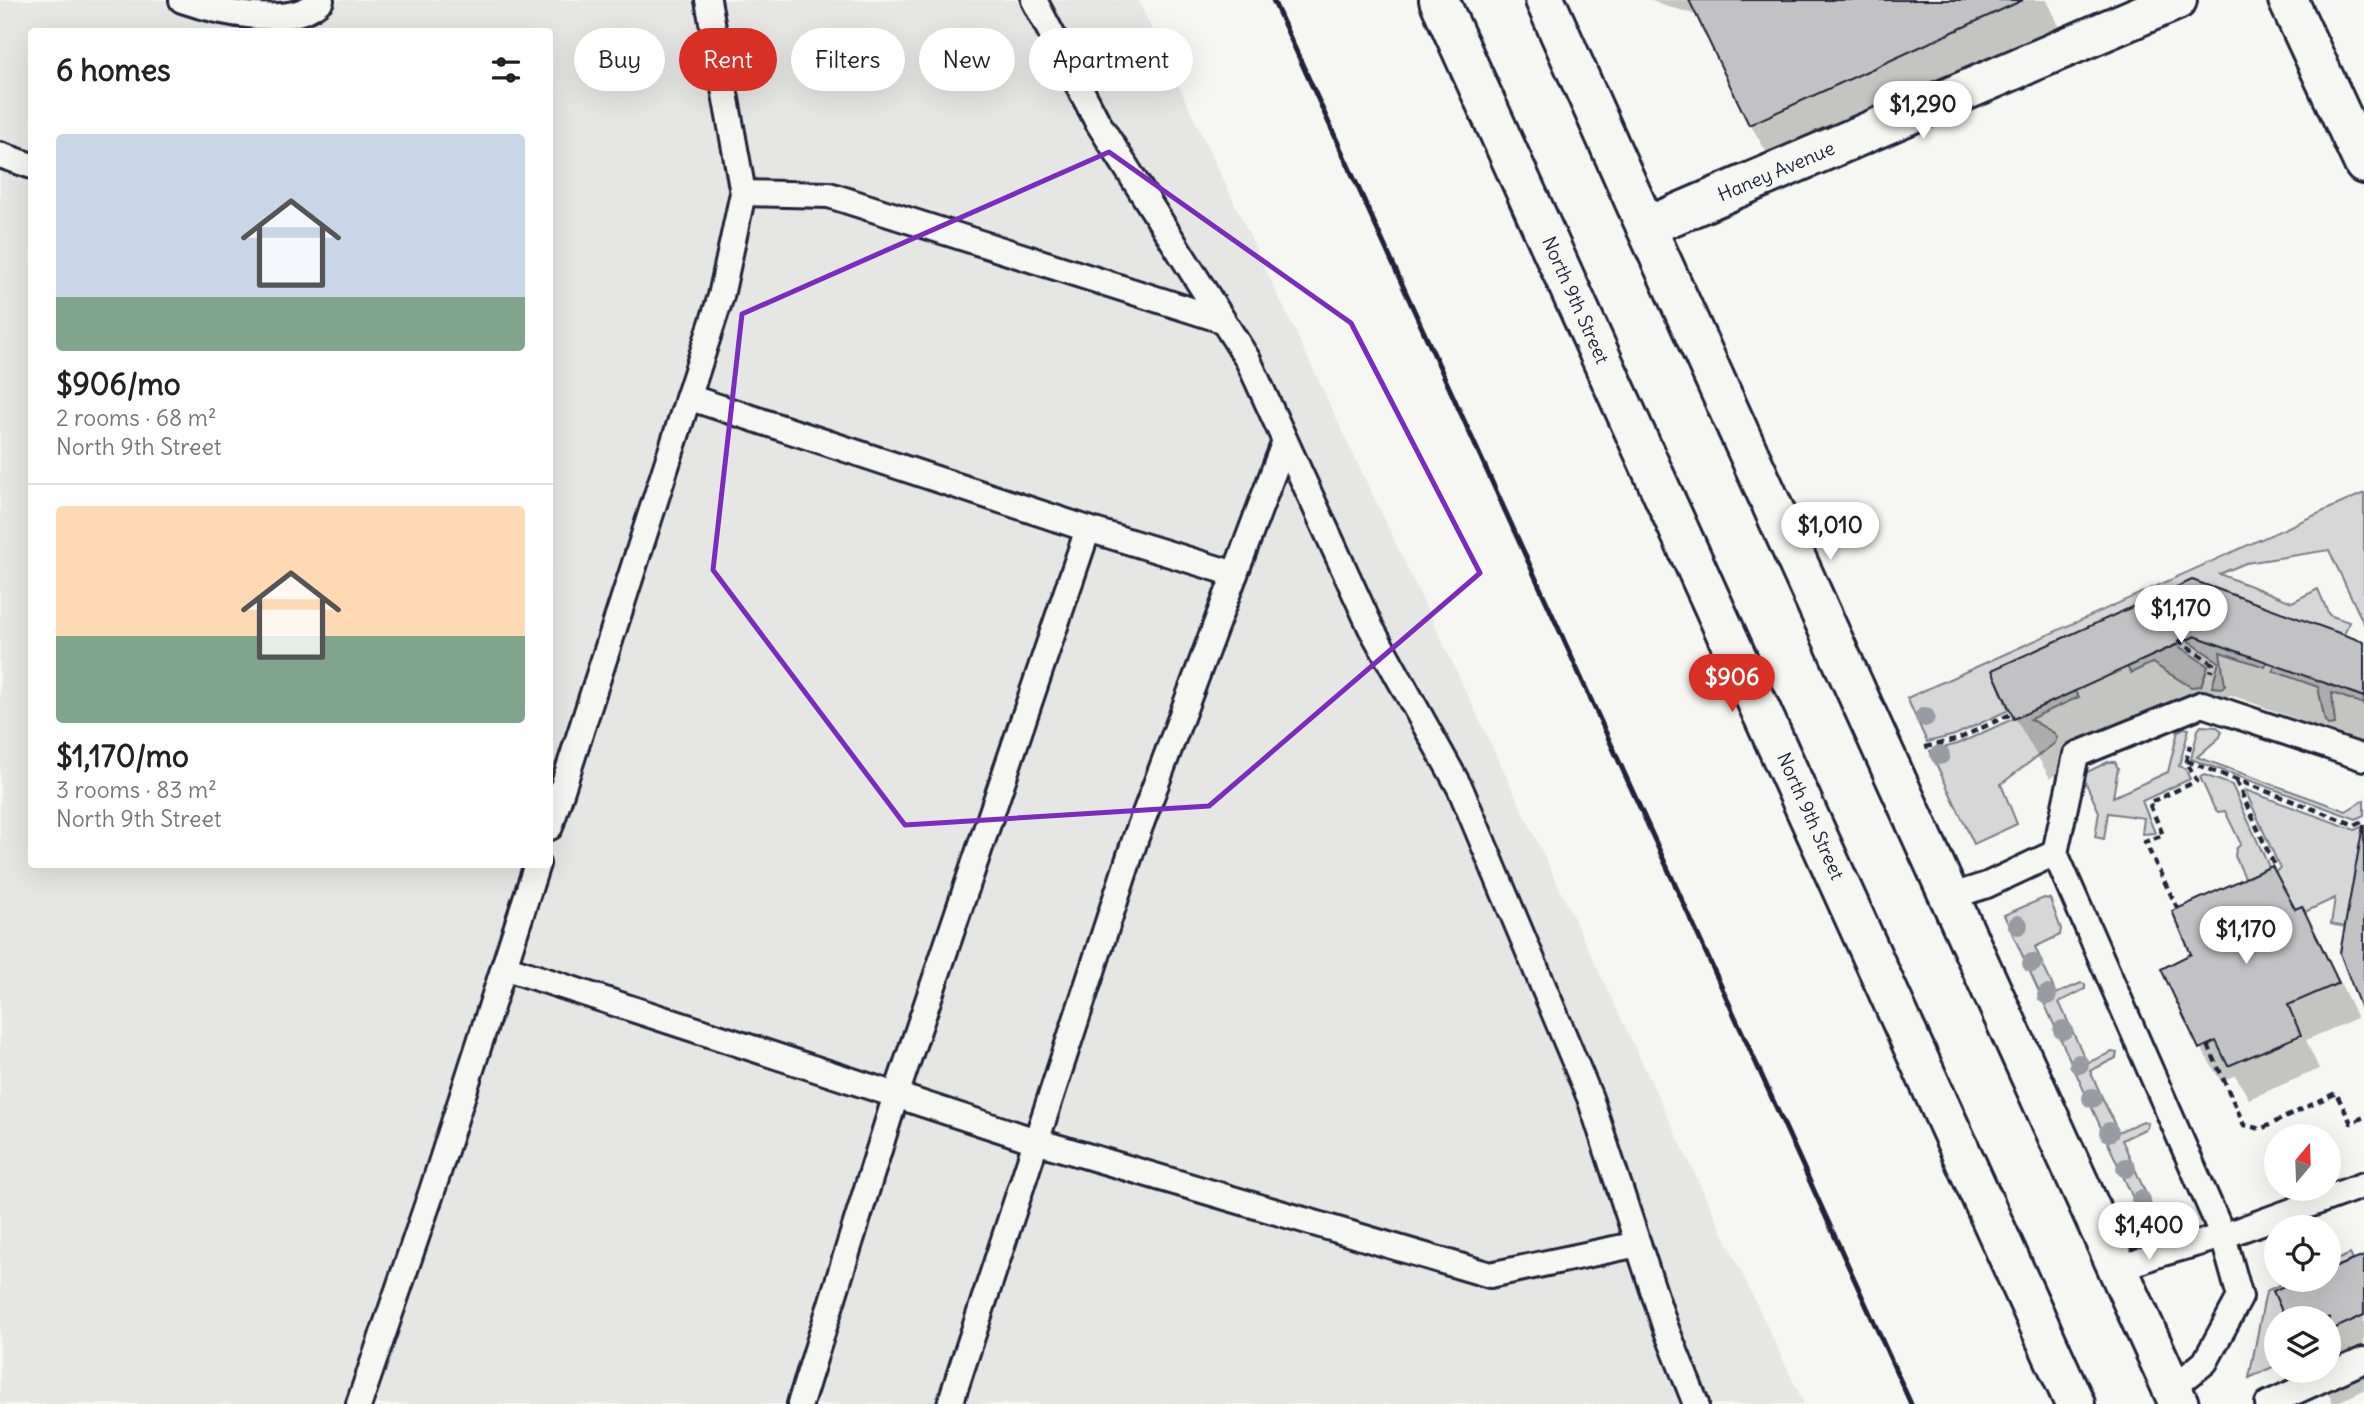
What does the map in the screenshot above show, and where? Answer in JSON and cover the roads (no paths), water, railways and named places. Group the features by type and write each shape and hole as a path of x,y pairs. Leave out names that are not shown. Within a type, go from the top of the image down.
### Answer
{"street":[{"name":"North 9th Street","path":"1439,0 2076,1404"},
{"path":"1545,0 2175,1397"},
{"name":"Haney Avenue","path":"1646,227 2177,0"},
{"path":"2288,0 2364,164"}],"lane":[{"path":"182,0 207,8 262,15 293,15 321,0"},
{"path":"553,818 721,296 743,193 708,0"},
{"path":"1034,0 1097,121 1248,360 1371,628 1460,788 1590,1098 1665,1326 1696,1404"},
{"path":"0,155 28,165"},
{"path":"743,193 829,195 1222,320"},
{"path":"688,397 1088,529 1236,574"},
{"path":"950,1404 1136,837 1285,441"},
{"path":"800,1404 897,1095 1088,529"},
{"path":"2175,1397 2205,1362 2240,1297 2223,1236 2055,853 2076,755 2202,704 2364,758"},
{"path":"1949,897 1987,885 2055,853"},
{"path":"359,1404 432,1191 536,868"},
{"path":"504,967 1036,1141 1490,1275 1638,1244"},
{"path":"2119,1269 2156,1255 2223,1236 2364,1185"},
{"path":"2281,1401 2364,1360"}],"railway":[{"path":"1273,0 1911,1404"}]}
